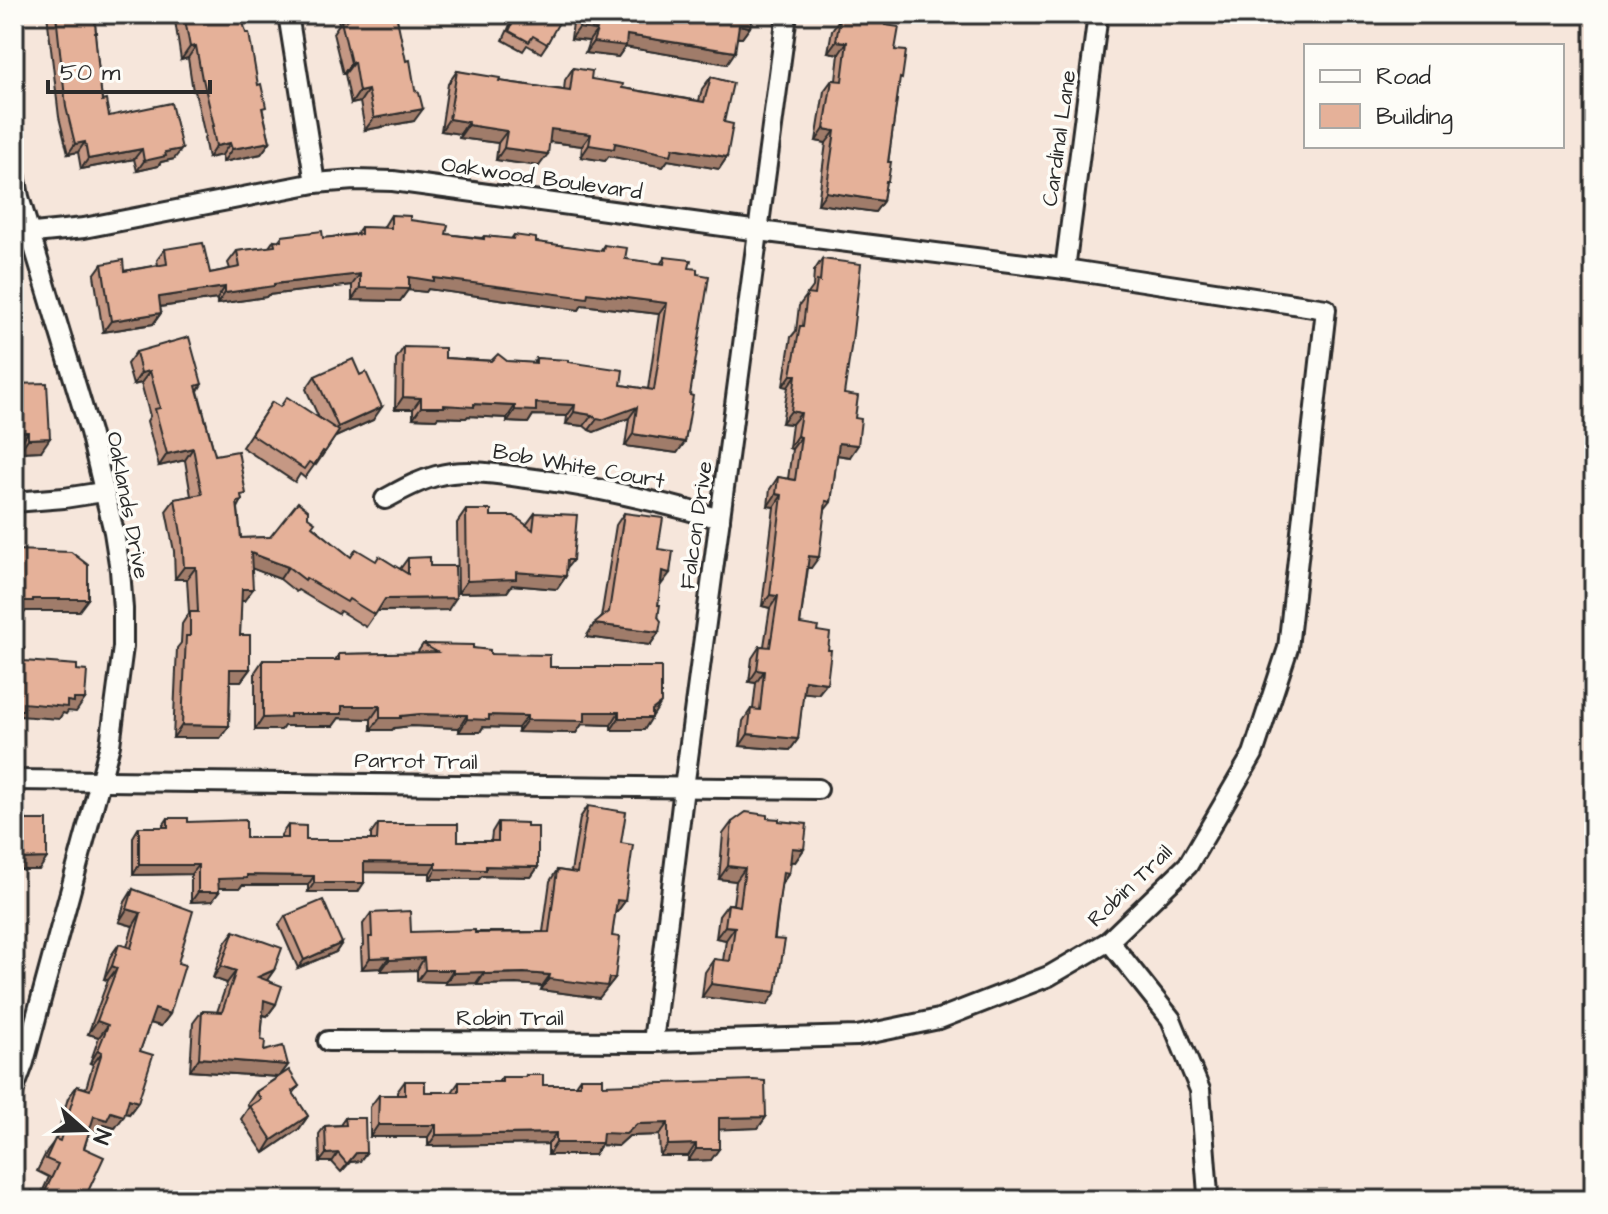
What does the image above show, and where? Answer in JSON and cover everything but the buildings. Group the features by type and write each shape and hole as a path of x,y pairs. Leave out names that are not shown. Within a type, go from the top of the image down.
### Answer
{"street":[{"path":"288,14 315,183"},
{"name":"Falcon Drive","path":"653,1042 787,14"},
{"name":"Cardinal Lane","path":"1065,269 1098,14"},
{"name":"Oaklands Drive","path":"14,168 23,235 90,432 114,532 123,622 119,685 110,745 19,1062 14,1089"},
{"name":"Oakwood Boulevard","path":"23,235 84,228 315,183 393,181 1065,269"},
{"name":"Robin Trail","path":"328,1041 653,1042 857,1036 939,1019 1049,976 1109,941 1188,865 1253,754 1288,648 1326,309 1065,269"},
{"name":"Bob White Court","path":"385,499 438,475 480,472 571,483 664,503 720,519"},
{"path":"14,502 103,492"},
{"name":"Parrot Trail","path":"14,780 818,789"},
{"path":"1109,941 1171,1019 1200,1090 1207,1200"}]}
